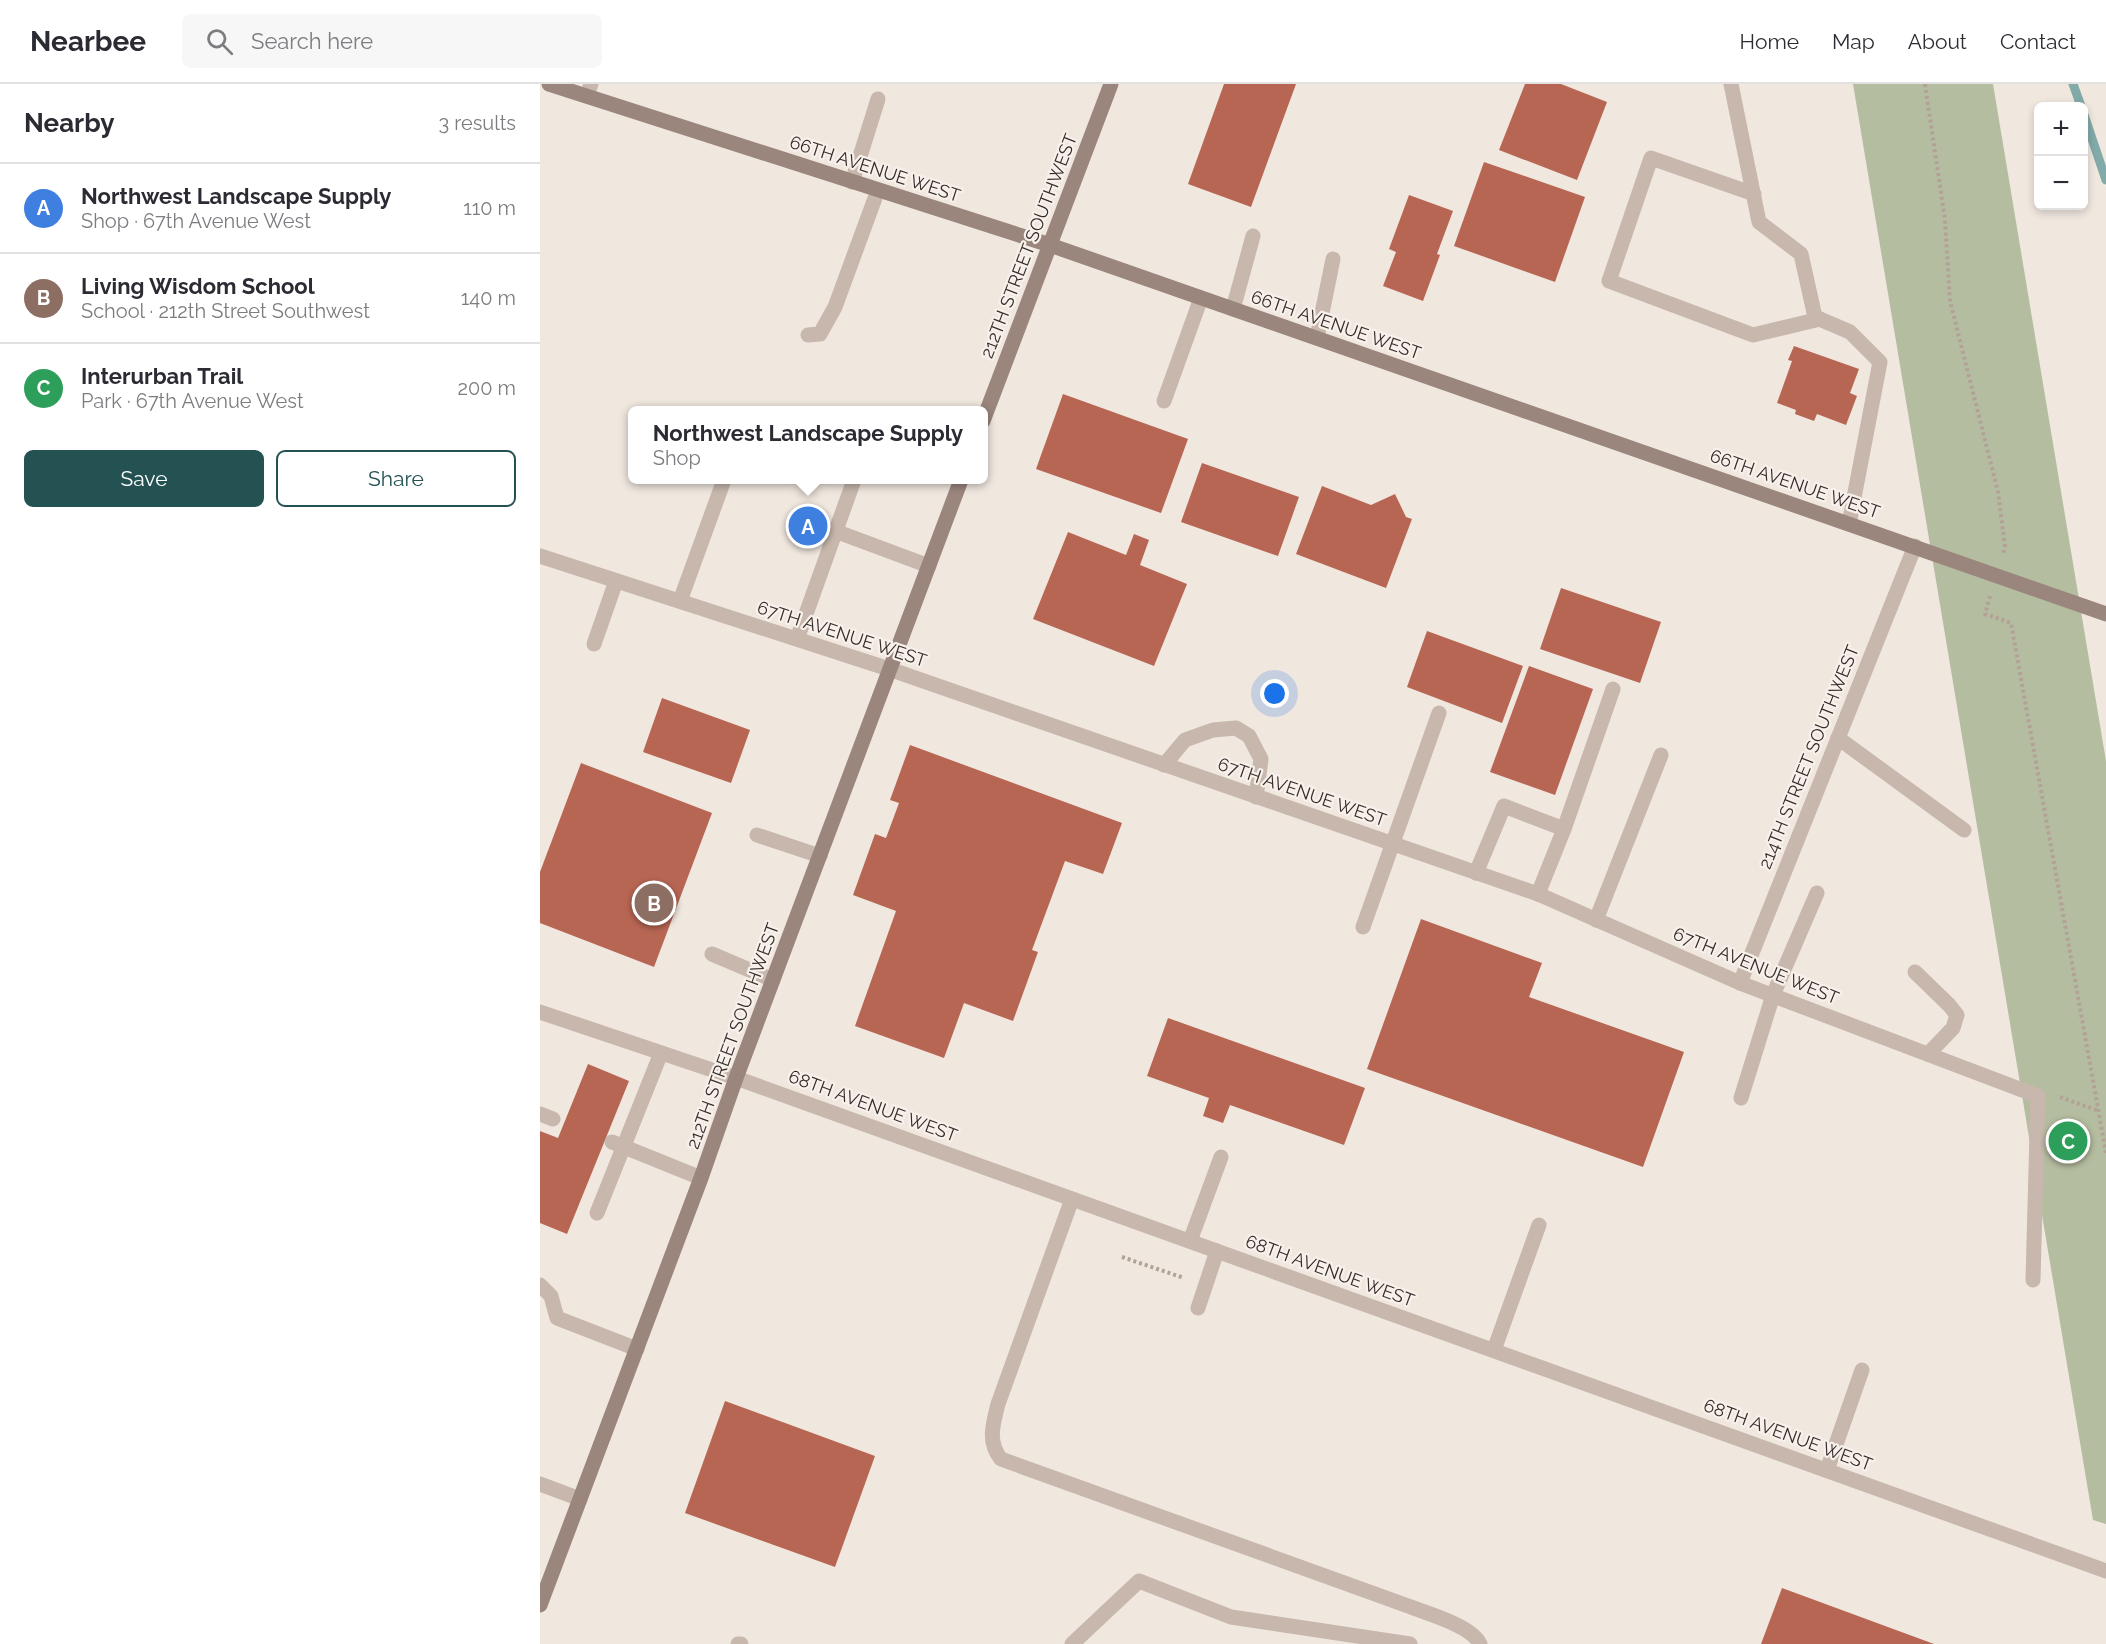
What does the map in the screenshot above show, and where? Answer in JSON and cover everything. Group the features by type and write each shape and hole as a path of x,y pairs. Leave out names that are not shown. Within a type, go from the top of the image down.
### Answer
{"main road":[{"name":"66TH AVENUE WEST","path":"549,84 589,90 852,182 1050,245 2106,614"},
{"name":"212TH STREET SOUTHWEST","path":"988,410 1111,84"},
{"name":"212TH STREET SOUTHWEST","path":"540,1605 960,484"}],"street":[{"path":"1731,84 1759,222 1801,254 1815,317 1850,332 1880,362 1849,524"},
{"path":"852,182 878,99"},
{"path":"1754,194 1651,158 1609,280 1753,335 1820,318"},
{"path":"808,335 820,334 835,307 878,190"},
{"path":"1233,309 1253,236"},
{"path":"1317,339 1333,259"},
{"path":"1164,401 1201,298"},
{"path":"680,601 723,484"},
{"path":"797,639 853,484"},
{"path":"836,531 929,566"},
{"name":"214TH STREET SOUTHWEST","path":"1740,983 1915,546"},
{"name":"67TH AVENUE WEST","path":"540,556 889,669 1538,894 1740,983 2038,1096"},
{"path":"594,644 616,580"},
{"path":"1538,894 1564,830 1613,689"},
{"path":"1363,927 1439,713"},
{"path":"1164,765 1185,740 1213,730 1236,729 1249,736 1261,759 1256,797"},
{"path":"1838,738 1964,830"},
{"path":"1596,920 1661,754"},
{"path":"1476,873 1504,806 1564,830"},
{"path":"757,835 820,856"},
{"path":"1741,1098 1773,995 1817,893"},
{"path":"712,954 773,980"},
{"path":"1915,972 1957,1015 1953,1028 1928,1054"},
{"name":"68TH AVENUE WEST","path":"540,1012 736,1078 2106,1571"},
{"path":"597,1213 618,1145 661,1053"},
{"path":"2033,1280 2038,1096"},
{"path":"618,1145 701,1178"},
{"path":"1190,1241 1221,1157"},
{"path":"1072,1199 994,1420 992,1440 995,1452 1001,1459 1411,1607 1467,1631 1477,1637 1480,1644"},
{"path":"1494,1350 1539,1225"},
{"path":"1198,1308 1217,1251"},
{"path":"540,1285 551,1296 557,1318 637,1349"},
{"path":"1827,1470 1862,1370"},
{"path":"540,1484 580,1499"},
{"path":"1072,1644 1139,1581 1231,1617 1410,1644"}],"path":[{"path":"1925,84 1945,220 1950,301 1998,492 2005,546 2003,554"},
{"path":"1986,609 1985,614 2011,623 2106,1153"},
{"path":"2038,1096 2061,1097 2099,1111"},
{"path":"1122,1257 1206,1286"}],"green space":[{"path":"1853,84 1993,84 2106,761 2106,1524 2093,1520"}],"building":[{"path":"1224,84 1296,84 1251,207 1188,184"},
{"path":"1525,84 1561,84 1607,102 1577,180 1499,150"},
{"path":"1484,162 1585,197 1555,282 1454,246"},
{"path":"1409,195 1453,211 1423,301 1383,286 1396,252 1389,249"},
{"path":"1794,346 1859,369 1850,393 1857,396 1846,425 1817,414 1814,421 1795,414 1796,410 1777,403 1792,361 1788,360"},
{"path":"1063,394 1188,439 1161,513 1036,469"},
{"path":"1202,463 1299,497 1278,556 1181,522"},
{"path":"1322,486 1371,505 1395,494 1406,517 1412,519 1386,588 1296,554"},
{"path":"799,506 826,516 816,545 789,535"},
{"path":"1068,532 1126,555 1134,534 1149,540 1140,565 1187,584 1154,666 1033,619"},
{"path":"1561,588 1661,622 1640,683 1540,649"},
{"path":"1427,631 1523,666 1502,723 1407,687"},
{"path":"1529,666 1593,689 1555,795 1490,772"},
{"path":"662,698 750,730 731,783 643,752"},
{"path":"910,745 1122,823 1103,874 1065,861 1032,950 1038,952 1013,1021 964,1003 944,1058 855,1026 896,911 853,895 875,834 886,838 899,803 890,800"},
{"path":"581,763 712,813 654,967 540,923 540,872"},
{"path":"1421,919 1542,963 1529,997 1684,1052 1643,1167 1367,1069"},
{"path":"1168,1018 1365,1088 1344,1145 1230,1105 1223,1123 1203,1116 1209,1098 1147,1076"},
{"path":"588,1064 629,1081 567,1234 540,1223 540,1131 558,1138"},
{"path":"725,1401 875,1456 835,1567 685,1513"},
{"path":"1782,1588 1934,1644 1761,1644"}],"waterway":[{"path":"2073,84 2080,102"},
{"path":"2088,127 2106,180"}],"place":[{"name":"Northwest Landscape Supply","path":"808,526"},
{"name":"Living Wisdom School","path":"654,903"},
{"name":"Interurban Trail","path":"2068,1141"}]}
